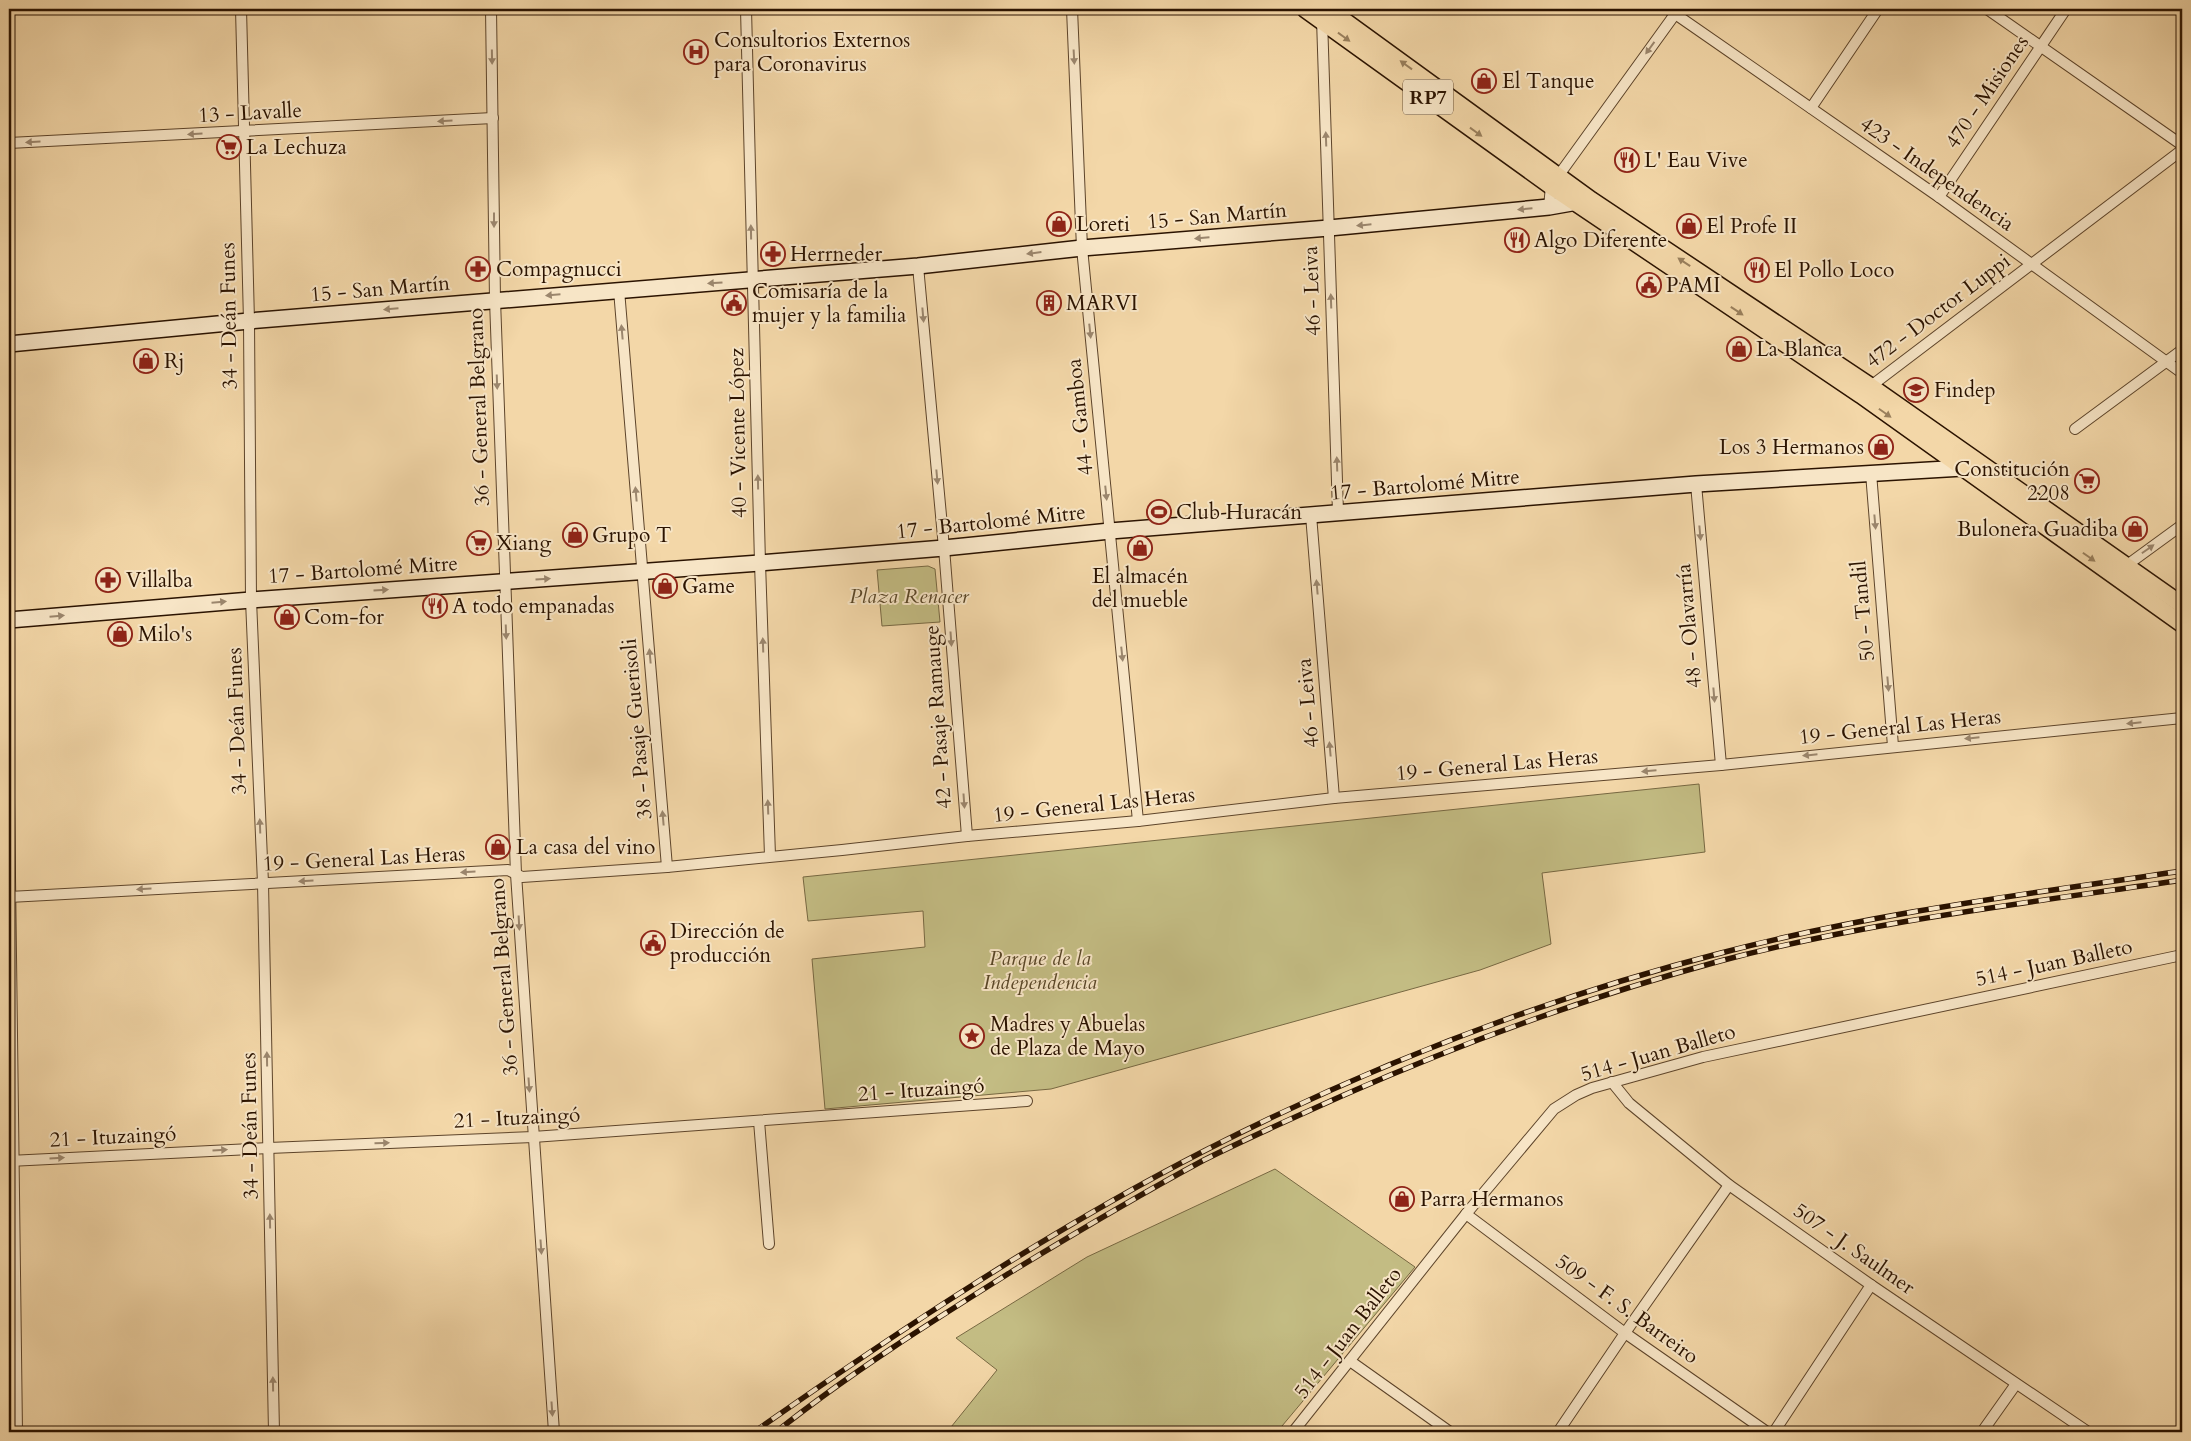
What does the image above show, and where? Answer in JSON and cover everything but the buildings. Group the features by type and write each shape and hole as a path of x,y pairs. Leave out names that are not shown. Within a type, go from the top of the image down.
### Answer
{"main road":[{"name":"RP7","path":"1305,9 1324,13 1583,201 1866,390 2121,570 2182,605"},
{"name":"RP7","path":"2121,570 2182,624"}],"street":[{"name":"34 - Deán Funes","path":"241,9 249,321 251,600 263,883 274,1432"},
{"name":"36 - General Belgrano","path":"491,9 495,300 516,874 554,1432"},
{"name":"40 - Vicente López","path":"746,9 760,563 770,856"},
{"name":"44 - Gamboa","path":"1072,9 1082,248 1138,821"},
{"path":"1811,108 1878,9"},
{"path":"1987,9 2182,146"},
{"name":"470 - Misiones","path":"1939,197 2066,9"},
{"path":"1549,206 1555,181 1674,10"},
{"name":"423 - Independencia","path":"1674,10 1939,197 2182,373"},
{"name":"46 - Leiva","path":"1324,13 1338,512"},
{"name":"13 - Lavalle","path":"9,143 493,118"},
{"name":"472 - Doctor Luppi","path":"1866,390 2182,150"},
{"name":"15 - San Martín","path":"9,344 249,321 918,266 1082,248 1329,228 1583,201"},
{"name":"42 - Pasaje Ramauge","path":"918,266 944,548 967,836"},
{"name":"38 - Pasaje Guerisoli","path":"619,290 667,867"},
{"path":"2075,429 2182,350"},
{"name":"17 - Bartolomé Mitre","path":"9,620 251,600 760,563 1338,512 1696,484 1871,473 1967,462"},
{"name":"50 - Tandil","path":"1871,473 1893,746"},
{"name":"48 - Olavarría","path":"1696,484 1720,765"},
{"name":"46 - Leiva","path":"1311,515 1334,798"},
{"path":"2121,570 2182,525"},
{"name":"19 - General Las Heras","path":"9,897 508,870 522,877 528,877 667,867 967,836 1138,821 1334,798 1720,765 2182,718"},
{"path":"9,797 11,1161 17,1432"},
{"name":"514 - Juan Balleto","path":"1293,1432 1466,1214 1554,1109 1576,1094 1702,1056 2182,954"},
{"name":"507 - J. Saulmer","path":"1612,1082 1629,1103 1730,1185 1871,1285 2088,1432"},
{"name":"21 - Ituzaingó","path":"11,1161 533,1137 1027,1101"},
{"path":"759,1121 769,1244"},
{"path":"1558,1432 1625,1333 1730,1185"},
{"name":"509 - F. S. Barreiro","path":"1466,1214 1625,1333 1767,1432"},
{"path":"1774,1432 1871,1285"},
{"path":"1350,1361 1450,1432"},
{"path":"1982,1432 2016,1384"}],"green space":[{"name":"Plaza Renacer","path":"928,566 935,569 940,622 882,626 877,570"},
{"name":"Parque de la Independencia","path":"1699,784 1705,852 1542,873 1551,944 1480,970 1051,1089 825,1109 812,959 925,947 923,911 808,921 803,877"},
{"path":"1275,1169 1415,1267 1277,1432 947,1432 997,1370 956,1338 1087,1257"}],"railway":[{"path":"754,1432 974,1284 1145,1182 1266,1120 1329,1091 1457,1038 1522,1014 1654,971 1778,939 1950,906 2182,871"},
{"path":"776,1432 833,1389 921,1329 1011,1272 1131,1201 1204,1160 1239,1143 1436,1056 1529,1021 1624,989 1720,961 1777,947 1950,914 2182,880"}],"place":[{"name":"Consultorios Externos para Coronavirus","path":"696,52"},
{"name":"El Tanque","path":"1484,81"},
{"name":"La Lechuza","path":"229,147"},
{"name":"L' Eau Vive","path":"1627,160"},
{"name":"Loreti","path":"1059,224"},
{"name":"El Profe II","path":"1689,226"},
{"name":"Algo Diferente","path":"1517,240"},
{"name":"Herrneder","path":"773,254"},
{"name":"Compagnucci","path":"478,269"},
{"name":"El Pollo Loco","path":"1757,270"},
{"name":"PAMI","path":"1649,285"},
{"name":"Comisaría de la mujer y la familia","path":"734,303"},
{"name":"MARVI","path":"1049,303"},
{"name":"La Blanca","path":"1739,349"},
{"name":"Rj","path":"146,361"},
{"name":"Findep","path":"1916,390"},
{"name":"Los 3 Hermanos","path":"1881,447"},
{"name":"Constitución 2208","path":"2087,481"},
{"name":"Club Huracán","path":"1159,512"},
{"name":"Bulonera Guadiba","path":"2135,529"},
{"name":"Grupo T","path":"575,535"},
{"name":"Xiang","path":"479,543"},
{"name":"El almacén del mueble","path":"1140,548"},
{"name":"Villalba","path":"108,580"},
{"name":"Game","path":"665,586"},
{"name":"A todo empanadas","path":"435,606"},
{"name":"Com-for","path":"287,617"},
{"name":"Milo's","path":"120,634"},
{"name":"La casa del vino","path":"498,847"},
{"name":"Dirección de producción","path":"653,943"},
{"name":"Madres y Abuelas de Plaza de Mayo","path":"972,1036"},
{"name":"Parra Hermanos","path":"1402,1199"}]}
